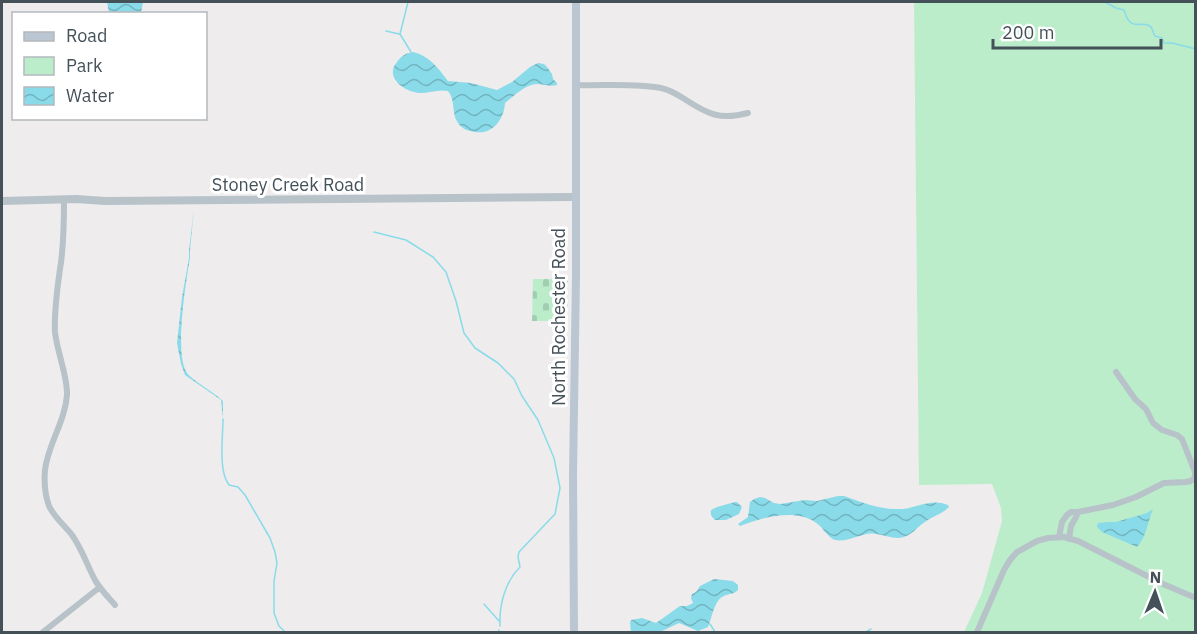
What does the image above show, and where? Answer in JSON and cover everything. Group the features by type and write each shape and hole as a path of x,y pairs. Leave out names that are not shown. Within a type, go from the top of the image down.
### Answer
{"main road":[{"name":"North Rochester Road","path":"574,633 576,2"}],"street":[{"path":"576,85 661,88 674,92 705,112 718,116 735,117 748,113"},
{"name":"Stoney Creek Road","path":"2,201 575,197"},
{"path":"64,200 62,257 58,279 55,332 66,395 60,422 48,454 46,497 50,508 71,534 83,554 95,580 115,605"},
{"path":"1059,537 1061,525 1067,514 1071,512 1119,503 1164,483 1186,482 1195,477 1182,439 1153,423 1146,409 1135,399 1116,372"},
{"path":"1069,539 1071,526 1078,512"},
{"path":"977,633 1010,560 1022,549 1048,538 1059,537 1078,541 1196,598"},
{"path":"43,633 100,587"}],"green space":[{"path":"914,2 1195,2 1195,632 964,632 982,593 1002,521 1001,508 992,484 919,485"},
{"path":"533,279 568,279 567,321 532,321"}],"water":[{"path":"107,2 143,2 141,12 109,12"},
{"path":"413,52 429,60 448,81 471,83 497,90 538,63 547,67 557,85 528,86 505,103 500,120 496,125 487,131 470,131 458,123 448,91 414,92 402,87 394,78 394,68 399,60 402,56"},
{"path":"194,208 182,317 181,351 187,373 223,401 223,419 221,400 185,375 177,343"},
{"path":"838,496 889,509 903,509 935,502 949,507 902,538 871,534 847,540 835,540 815,522 807,518 788,515 758,520 740,526 738,524 748,517 750,502 760,497 780,504 805,500 817,501"},
{"path":"735,502 742,507 739,514 726,520 715,520 712,517 711,510"},
{"path":"1153,509 1145,534 1137,547 1102,532 1097,527 1098,523 1116,522"},
{"path":"714,579 733,581 738,585 738,590 718,601 708,627 698,631 679,623 660,632 631,632 631,620 642,618 656,623 680,606 693,603 692,594 700,586"}],"waterway":[{"path":"408,2 400,34 411,52"},
{"path":"1105,2 1124,10 1130,22 1151,27 1155,36 1162,38 1164,43 1196,49"},
{"path":"386,31 399,34"},
{"path":"374,232 406,240 433,257 446,272 464,333 475,348 498,363 514,379 538,420 554,458 560,488 555,514 519,552 520,567 510,580 504,594 500,626"},
{"path":"223,419 223,471 229,485 238,487 245,495 270,538 277,563 274,581 274,613 279,626 285,632"},
{"path":"484,604 499,621"},
{"path":"710,624 715,632"},
{"path":"866,632 871,629"}]}
